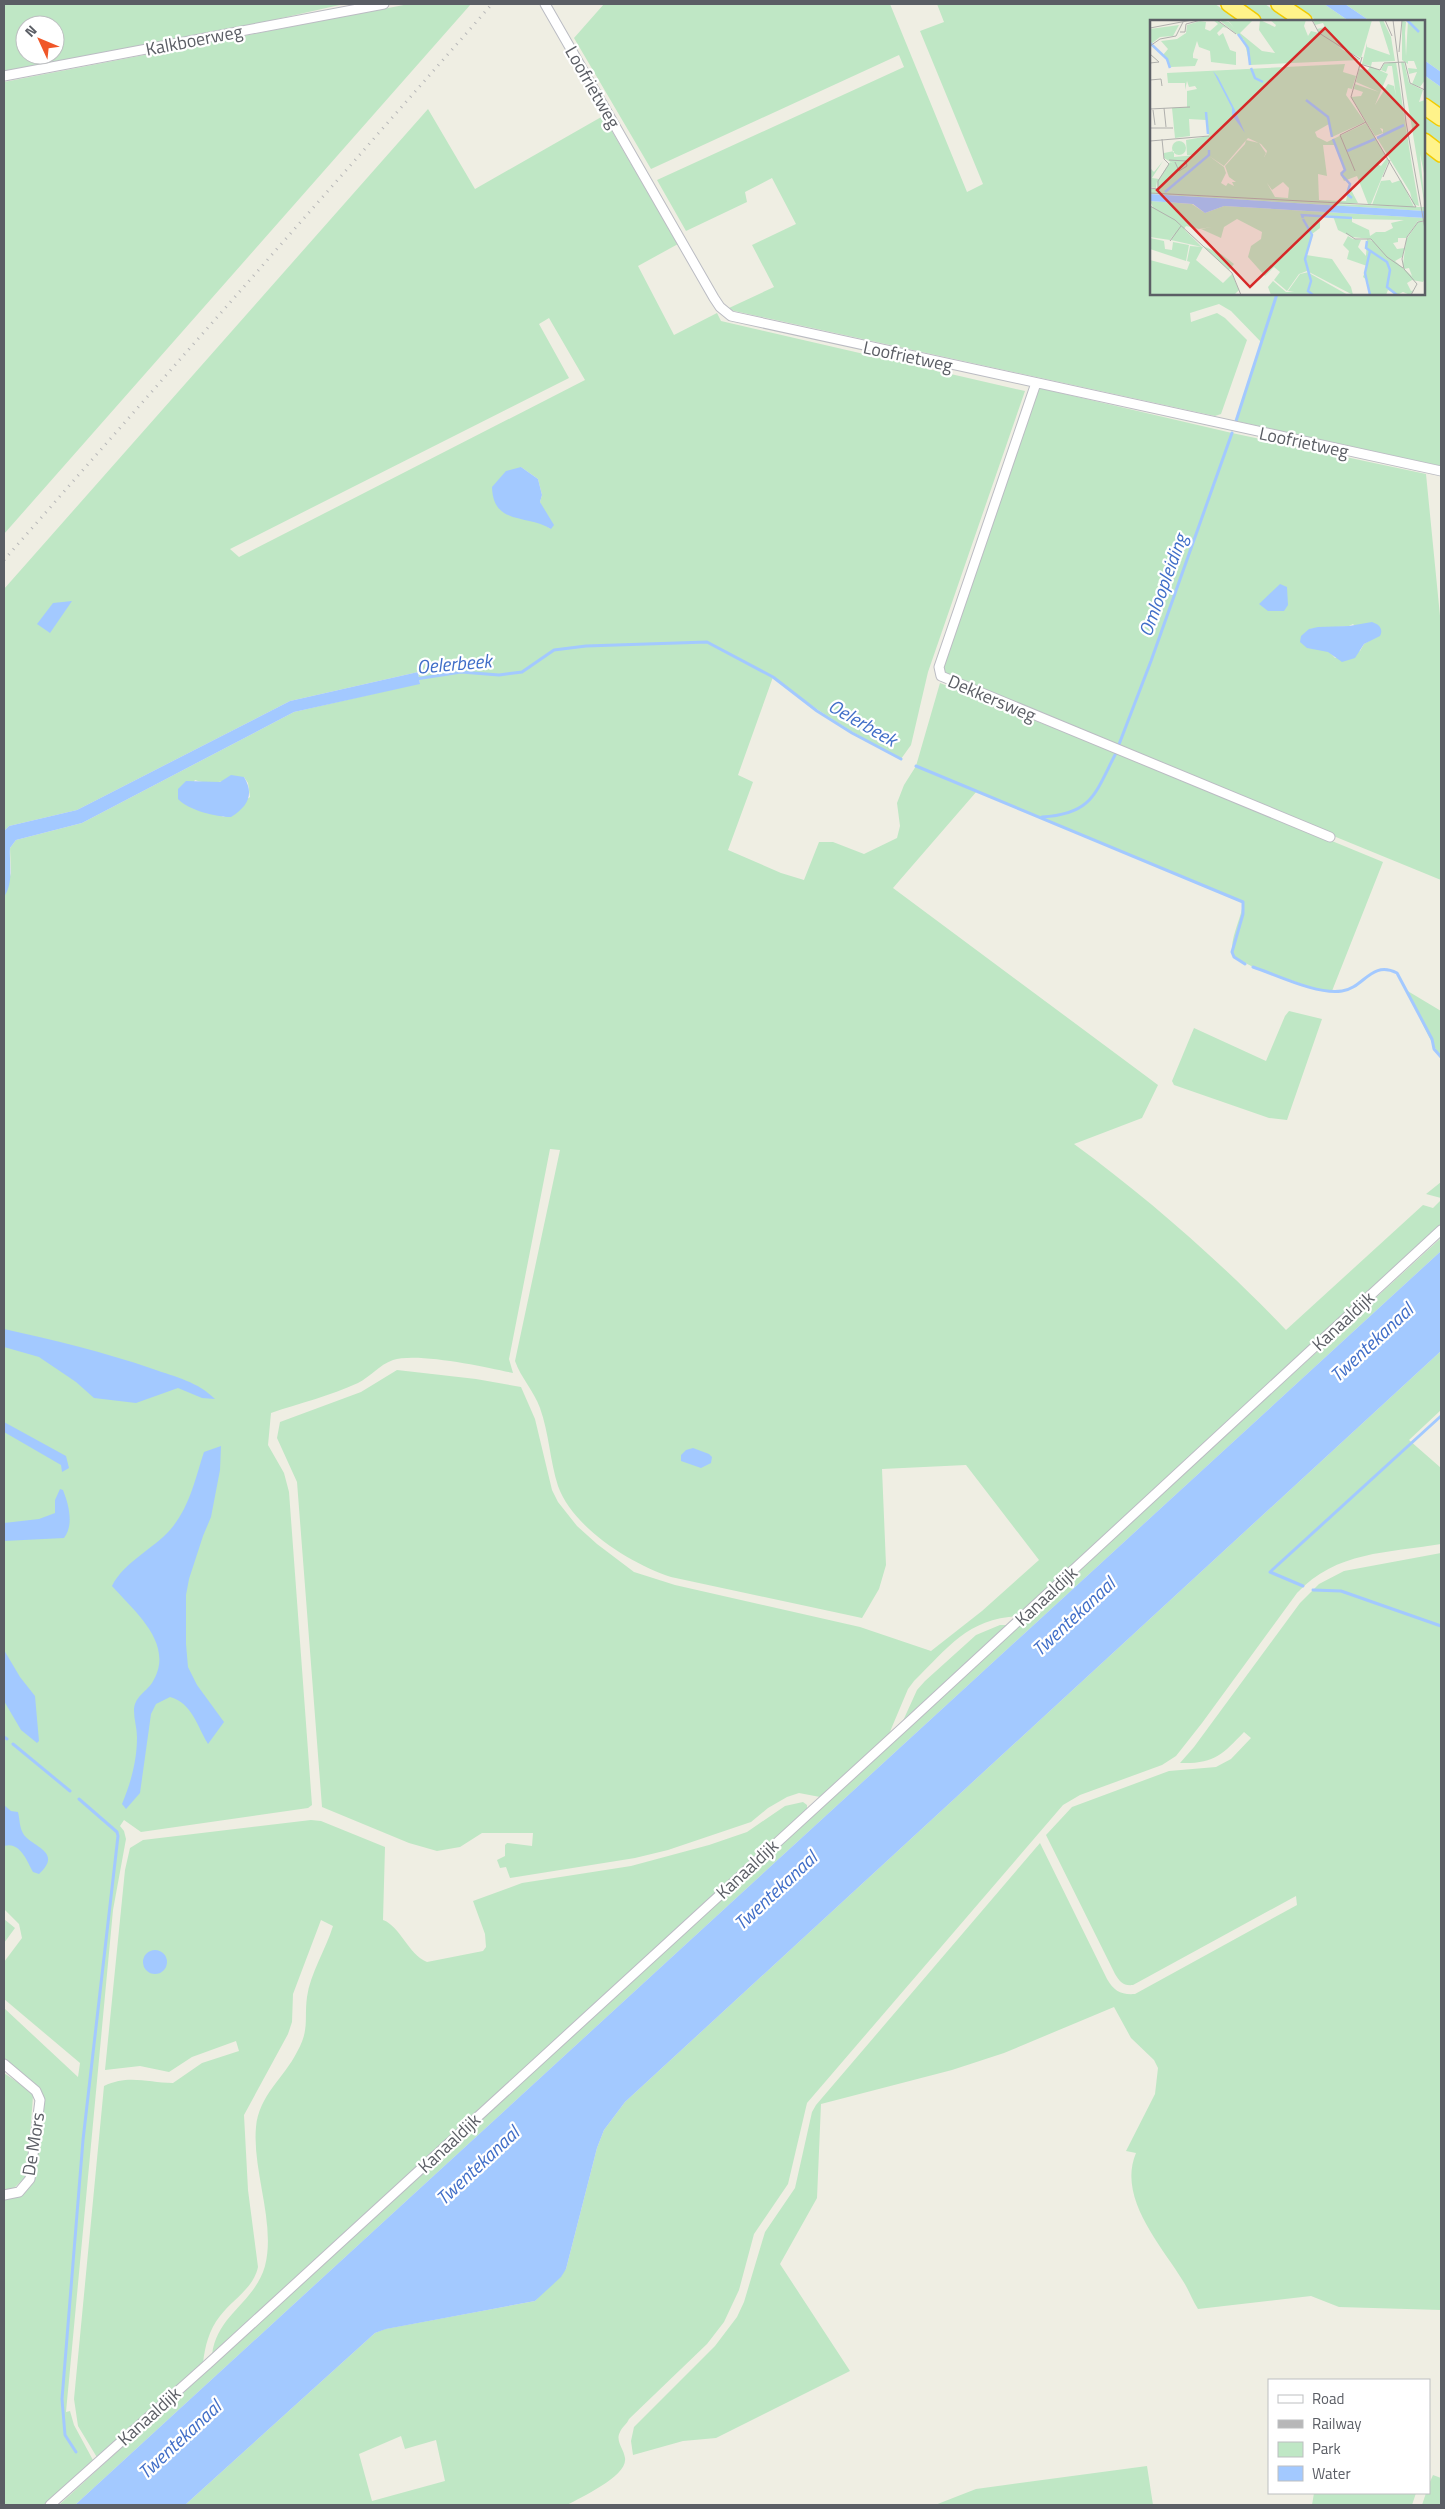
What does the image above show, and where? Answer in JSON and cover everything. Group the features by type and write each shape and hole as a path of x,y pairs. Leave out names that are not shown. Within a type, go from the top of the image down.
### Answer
{"highway":[{"path":"1229,4 1252,20"},
{"path":"1280,4 1303,20"},
{"path":"1425,107 1441,118"},
{"path":"1425,142 1441,154"}],"street":[{"name":"Kalkboerweg","path":"4,76 384,4"},
{"name":"Loofrietweg","path":"546,4 714,298 726,313 738,319 1441,471"},
{"name":"Dekkersweg","path":"1036,383 939,672 949,681 1330,837"},
{"name":"Kanaaldijk","path":"50,2505 209,2363 912,1719 1441,1230"},
{"name":"De Mors","path":"4,2064 36,2091 40,2100 30,2179 19,2192 4,2195"}],"green space":[{"path":"4,4 344,4 224,31 65,62 65,15 15,15 15,65 50,65 4,74"},
{"path":"409,4 471,4 4,534 4,82"},
{"path":"604,4 890,4 967,192 983,184 920,31 944,22 937,4 1215,4 1239,20 1150,20 1150,295 1425,295 1425,153 1441,164 1441,466 1236,421 1261,342 1231,311 1219,304 1190,313 1191,322 1217,313 1225,318 1247,340 1221,414 1215,416 730,310 729,308 774,287 752,245 796,224 772,178 745,192 747,202 686,231 657,180 904,67 899,55 651,169 574,38"},
{"path":"1238,4 1265,4 1288,20 1262,20"},
{"path":"1293,4 1324,4 1348,20 1316,20"},
{"path":"1345,4 1441,4 1441,72 1425,61 1425,20 1369,20"},
{"path":"1425,76 1441,87 1441,109 1425,97"},
{"path":"428,109 475,189 603,116 678,244 638,266 674,335 717,313 721,321 1025,391 928,672 911,745 901,759 835,721 773,677 738,775 753,782 728,850 781,873 804,880 819,842 833,842 864,854 897,838 900,826 897,803 904,785 916,766 940,683 1383,862 1332,991 1322,991 1253,967 1234,957 1232,944 1243,902 977,791 893,888 1158,1085 1142,1118 1074,1144 1184,1232 1286,1330 1423,1205 1433,1208 1441,1200 1441,1226 1019,1616 1001,1618 972,1629 949,1646 908,1689 889,1734 820,1797 799,1793 787,1797 768,1808 751,1822 668,1850 635,1858 510,1878 506,1867 500,1868 497,1860 505,1856 505,1845 507,1843 532,1846 533,1833 482,1833 460,1847 437,1851 409,1843 322,1807 297,1482 277,1438 280,1422 361,1392 397,1370 476,1379 521,1387 535,1419 552,1490 558,1502 577,1526 634,1572 675,1585 860,1627 931,1651 982,1611 1039,1560 966,1465 882,1469 886,1565 879,1589 862,1618 671,1577 622,1554 590,1530 576,1516 558,1486 540,1408 515,1361 560,1150 550,1149 509,1359 513,1373 452,1361 404,1358 388,1362 358,1383 347,1388 271,1413 268,1445 284,1473 289,1492 312,1805 308,1808 141,1832 124,1820 120,1826 124,1831 126,1839 113,1910 66,2412 70,2411 74,2425 94,2462 45,2505 4,2505 4,2199 21,2194 34,2181 44,2102 33,2084 4,2060 4,2008 78,2077 80,2063 4,1999 4,1962 22,1938 19,1924 4,1909 4,897 11,873 10,848 16,840 82,823 294,712 420,683 418,672 290,701 77,810 9,826 4,831 4,589","holes":["549,318 585,380 239,557 230,549 569,378 539,324","521,467 538,479 542,495 540,502 551,529 542,523 530,520","244,777 248,783 250,797 224,817 182,802 195,780 201,782 226,781"]},
{"path":"1425,117 1441,128 1441,146 1425,135"},
{"path":"1039,388 1232,433 1426,474 1441,626 1441,880 945,677 942,666","holes":["1353,624 1369,641 1364,644 1360,651 1335,658 1309,629 1349,626"]},
{"path":"1406,990 1441,1011 1441,1057 1431,1041"},
{"path":"1289,1011 1322,1019 1287,1120 1269,1118 1174,1085 1172,1081 1194,1028 1266,1061 1285,1016"},
{"path":"1441,1182 1441,1198 1426,1194"},
{"path":"1441,1238 1441,1251 75,2505 59,2505"},
{"path":"1441,1351 1441,1410 1409,1440 1441,1468 1441,1544 1364,1556 1346,1561 1312,1579 1297,1593 1176,1756 1162,1765 1080,1795 1063,1805 807,2103 788,2184 754,2234 739,2290 724,2322 707,2344 629,2419 619,2435 619,2442 625,2458 624,2465 612,2479 567,2505 185,2505 375,2333 385,2329 535,2301 566,2269 597,2148 604,2130 625,2102","holes":["401,2436 405,2449 436,2440 445,2481 372,2501 359,2454"]},
{"path":"1441,1553 1441,2310 1339,2307 1311,2296 1198,2309 1185,2284 1153,2237 1137,2204 1132,2187 1132,2170 1136,2153 1126,2151 1155,2094 1158,2068 1154,2060 1131,2038 1114,2007 1004,2053 952,2070 821,2104 817,2198 780,2264 850,2371 716,2438 683,2441 633,2455 631,2441 634,2427 715,2346 737,2317 744,2302 765,2232 795,2188 812,2112 816,2105 1040,1843 1107,1979 1112,1987 1126,1994 1135,1994 1297,1905 1296,1896 1133,1985 1127,1985 1120,1981 1115,1974 1046,1835 1072,1807 1169,1771 1216,1767 1231,1759 1251,1738 1244,1732 1230,1747 1209,1760 1180,1763 1194,1747 1300,1603 1319,1584 1344,1571"},
{"path":"1000,1625 1010,1625 902,1723 917,1690 925,1681 976,1635"},
{"path":"803,1802 807,1805 807,1810 212,2355 215,2341 221,2329 253,2290 265,2266 268,2232 257,2161 256,2127 262,2105 292,2061 304,2037 309,1988 333,1926 321,1920 293,1994 292,2022 288,2034 244,2115 248,2190 258,2267 255,2275 247,2288 216,2321 208,2338 203,2363 98,2459 78,2426 74,2399 104,2086 122,2080 173,2083 202,2063 239,2051 236,2041 192,2057 169,2072 140,2066 105,2070 125,1870 130,1848 143,1840 311,1820 321,1821 385,1847 383,1920 394,1928 414,1953 427,1962 483,1951 486,1947 485,1934 473,1901 522,1883 631,1866 709,1845 747,1832 785,1806"},
{"path":"4,1919 15,1928 4,1943"},
{"path":"4,2073 32,2092 33,2096 27,2176 14,2188 4,2190"},
{"path":"1147,2466 1153,2505 935,2505 976,2489"},
{"path":"1433,2475 1441,2478 1441,2505 1422,2505 1426,2494 1430,2494 1430,2482"},
{"path":"1314,2494 1416,2494 1412,2505 1312,2505"}],"water":[{"path":"1324,4 1345,4 1369,20 1348,20"},
{"path":"1425,61 1441,72 1441,87 1425,76"},
{"path":"521,467 538,479 542,495 540,502 554,525 551,529 542,524 513,517 498,508 492,487 506,471"},
{"path":"1280,584 1287,587 1288,605 1284,611 1268,611 1259,604"},
{"path":"72,601 50,633 37,624 53,603"},
{"path":"1372,622 1381,629 1380,636 1364,644 1355,658 1342,662 1328,652 1307,648 1300,642 1301,636 1309,629"},
{"path":"418,672 420,684 294,712 82,823 16,840 10,848 10,879 4,897 4,831 9,826 77,810 290,701"},
{"path":"231,775 244,777 249,789 249,795 245,805 231,817 203,812 188,806 178,799 178,789 186,781 220,782"},
{"name":"Twentekanaal","path":"1441,1251 1441,1351 625,2102 604,2130 597,2148 566,2269 561,2277 535,2301 386,2329 375,2333 185,2505 75,2505"},
{"path":"4,1329 135,1363 186,1381 201,1388 215,1399 202,1398 178,1388 136,1403 94,1398 76,1382 39,1357 4,1347"},
{"path":"4,1422 66,1456 69,1468 62,1472 61,1465 4,1432"},
{"path":"221,1446 220,1470 211,1517 189,1579 186,1595 186,1644 188,1667 197,1685 224,1722 208,1744 193,1716 184,1704 170,1697 156,1704 151,1714 140,1793 126,1809 122,1804 133,1771 137,1746 134,1706 152,1683 158,1669 159,1656 150,1630 112,1586 117,1577 131,1563 170,1530 187,1502 204,1452"},
{"path":"693,1448 709,1454 712,1457 711,1463 701,1468 681,1461 681,1455 686,1450"},
{"path":"60,1489 63,1490 70,1515 69,1527 64,1538 4,1541 4,1523 39,1519 55,1513 55,1500"},
{"path":"4,1650 20,1677 35,1696 39,1741 37,1743 21,1730 4,1701"},
{"path":"4,1805 11,1811 18,1812 20,1826 24,1835 47,1855 46,1866 39,1874 33,1872 19,1849 10,1845 4,1846"},
{"path":"155,1950 160,1951 166,1957 166,1967 160,1973 155,1974 150,1973 144,1967 143,1962 144,1957 150,1951"}],"waterway":[{"name":"Omloopleiding","path":"1236,421 1277,295"},
{"name":"Omloopleiding","path":"1118,747 1151,661 1232,433"},
{"name":"Oelerbeek","path":"416,679 461,672 499,675 522,672 554,650 586,646 707,642 773,677 817,711 852,733 901,759"},
{"name":"Omloopleiding","path":"1042,817 1059,815 1082,806 1097,790 1116,753"},
{"name":"Oelerbeek","path":"916,766 1243,902 1243,914 1232,952 1234,957 1245,964"},
{"name":"Oelerbeek","path":"1253,967 1297,984 1332,991 1350,989 1374,972 1381,970 1397,973 1432,1039 1434,1049 1441,1057"},
{"path":"1303,1586 1270,1572 1441,1416"},
{"path":"1313,1590 1341,1591 1441,1626"},
{"path":"13,1744 70,1791"},
{"path":"76,2452 65,2435 62,2399 83,2140 118,1836 117,1832 79,1799"}],"railway":[{"path":"4,560 492,4"}]}
